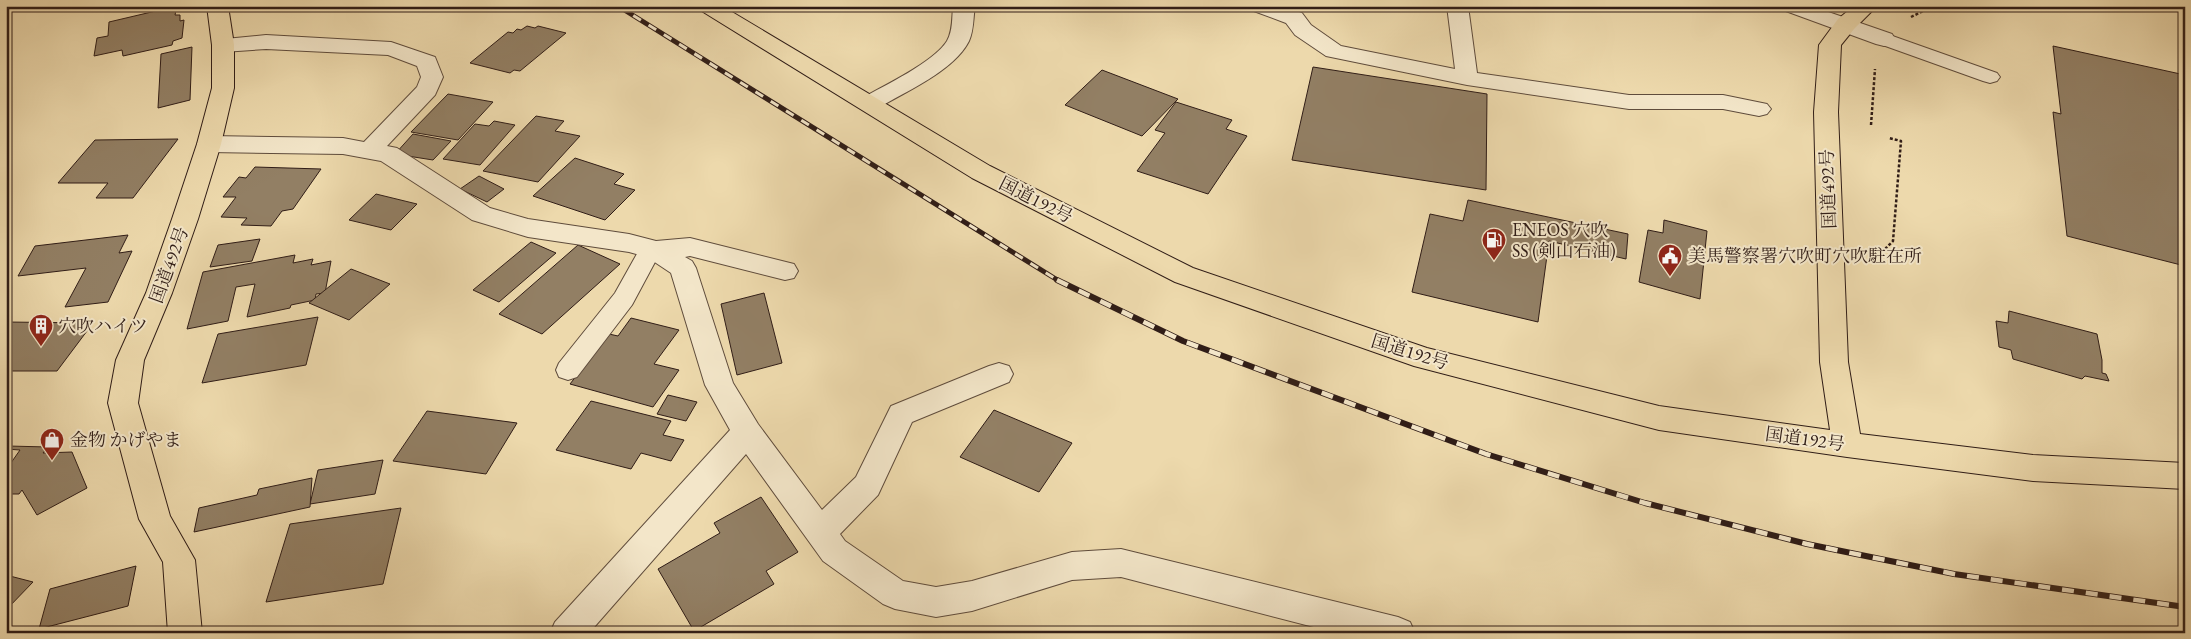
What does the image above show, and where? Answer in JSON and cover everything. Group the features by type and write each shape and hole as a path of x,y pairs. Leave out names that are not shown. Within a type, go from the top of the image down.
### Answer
{"highway":[{"name":"国道492号","path":"185,633 178,560 155,519 123,404 130,360 159,293 209,144 223,88 223,45 217,6"},
{"name":"国道192号","path":"706,6 870,103 981,172 1184,274 1424,358 1659,418 1847,445 2033,468 2185,476"},
{"name":"国道492号","path":"1847,445 1834,362 1826,112 1830,45 1846,24 1867,6"}],"street":[{"path":"870,103 928,67 955,45 960,35 964,6"},
{"path":"1258,6 1269,8 1294,18 1303,30 1334,51 1468,78 1629,102 1723,102 1759,109"},
{"path":"1457,6 1468,78"},
{"path":"1790,6 1846,24 1884,39"},
{"path":"223,45 266,42 391,49 427,62 432,77 428,90 369,151"},
{"path":"209,144 343,146 388,154 481,214 528,228 629,243 653,249 690,247 785,271"},
{"path":"653,249 683,268 720,385 747,432 834,551 895,594 936,602 972,596 1072,566 1121,563 1398,633"},
{"path":"820,533 868,486 901,414 999,374"},
{"path":"567,633 747,432"}],"lane":[{"path":"1884,39 1990,77"},
{"path":"568,370 624,298 653,249"}],"path":[{"path":"1871,125 1872,90 1876,62 1884,39"},
{"path":"1878,256 1893,241 1901,141 1889,138"}],"building":[{"path":"177,6 175,15 180,15 180,21 184,20 182,38 173,41 172,45 123,56 122,50 94,56 97,38 108,36 109,22"},
{"path":"527,26 535,28 538,26 566,33 520,71 514,70 510,73 470,63 508,32 513,33 517,29 521,30"},
{"path":"2053,46 2185,75 2185,111 2179,109 2185,132 2185,266 2067,236 2053,112 2061,114"},
{"path":"192,47 190,100 158,108 161,54"},
{"path":"1313,67 1487,94 1486,190 1292,160"},
{"path":"1102,70 1178,99 1142,136 1065,105"},
{"path":"448,94 493,102 458,140 411,132"},
{"path":"1176,102 1232,120 1226,129 1247,136 1208,194 1137,171 1165,133 1155,130"},
{"path":"536,116 564,121 555,131 580,136 538,182 483,171"},
{"path":"494,121 515,125 480,165 443,159 475,124 489,126"},
{"path":"413,134 451,141 433,160 395,154"},
{"path":"178,139 133,198 96,198 108,183 58,183 95,140"},
{"path":"575,158 624,174 614,184 635,190 605,220 533,196"},
{"path":"255,167 321,169 293,209 282,211 271,226 241,225 247,218 221,217 236,197 223,197 239,177 246,178"},
{"path":"479,176 504,189 487,202 460,189"},
{"path":"376,194 417,204 391,230 349,220"},
{"path":"1468,200 1628,234 1626,259 1549,241 1538,322 1412,292 1430,214 1463,221"},
{"path":"1664,220 1707,231 1700,299 1639,282 1648,230 1663,233"},
{"path":"128,235 119,253 132,251 108,302 65,307 86,268 18,276 35,246"},
{"path":"260,239 252,261 210,267 218,245"},
{"path":"531,242 556,253 499,302 473,290"},
{"path":"578,245 620,264 542,334 499,314"},
{"path":"295,255 293,263 313,259 311,265 331,261 325,293 316,294 315,300 291,305 290,308 247,317 255,284 236,287 228,321 187,329 203,272"},
{"path":"351,269 390,284 349,320 309,303"},
{"path":"764,293 782,363 737,375 721,304"},
{"path":"2009,311 2097,334 2102,360 2102,373 2106,374 2109,381 2085,376 2082,379 2013,359 2011,350 1999,347 1996,321 2008,323"},
{"path":"318,317 306,365 202,383 218,334"},
{"path":"631,318 679,330 654,364 679,370 653,407 570,384 609,334 618,336"},
{"name":"穴吹ハイツ","path":"6,322 93,323 57,371 6,371"},
{"path":"668,395 697,402 686,421 657,414"},
{"path":"591,401 671,421 663,435 684,440 671,461 641,453 631,469 556,450"},
{"path":"994,410 1072,443 1039,492 960,457"},
{"path":"427,411 517,423 486,474 393,461"},
{"path":"8,446 48,447 43,453 72,452 87,488 37,515 22,490 19,494 6,494 6,470 20,450 6,449"},
{"path":"383,460 375,494 310,504 318,470"},
{"path":"312,478 310,507 194,532 199,508 257,495 259,489"},
{"path":"761,497 798,552 766,571 774,584 694,631 658,569 720,533 714,523"},
{"path":"401,508 383,584 266,602 290,524"},
{"path":"136,566 128,606 39,629 50,589"},
{"path":"6,575 33,582 6,610"}],"railway":[{"path":"618,6 1059,281"},
{"path":"1059,281 1183,341 1486,454 1645,503 1807,544 1954,574 2185,607"}],"place":[{"name":"ENEOS 穴吹 SS (剣山石油)","path":"1494,261"},
{"name":"美馬警察署穴吹町穴吹駐在所","path":"1670,277"},
{"name":"穴吹ハイツ","path":"41,347"},
{"name":"金物 かげやま","path":"52,461"}]}
